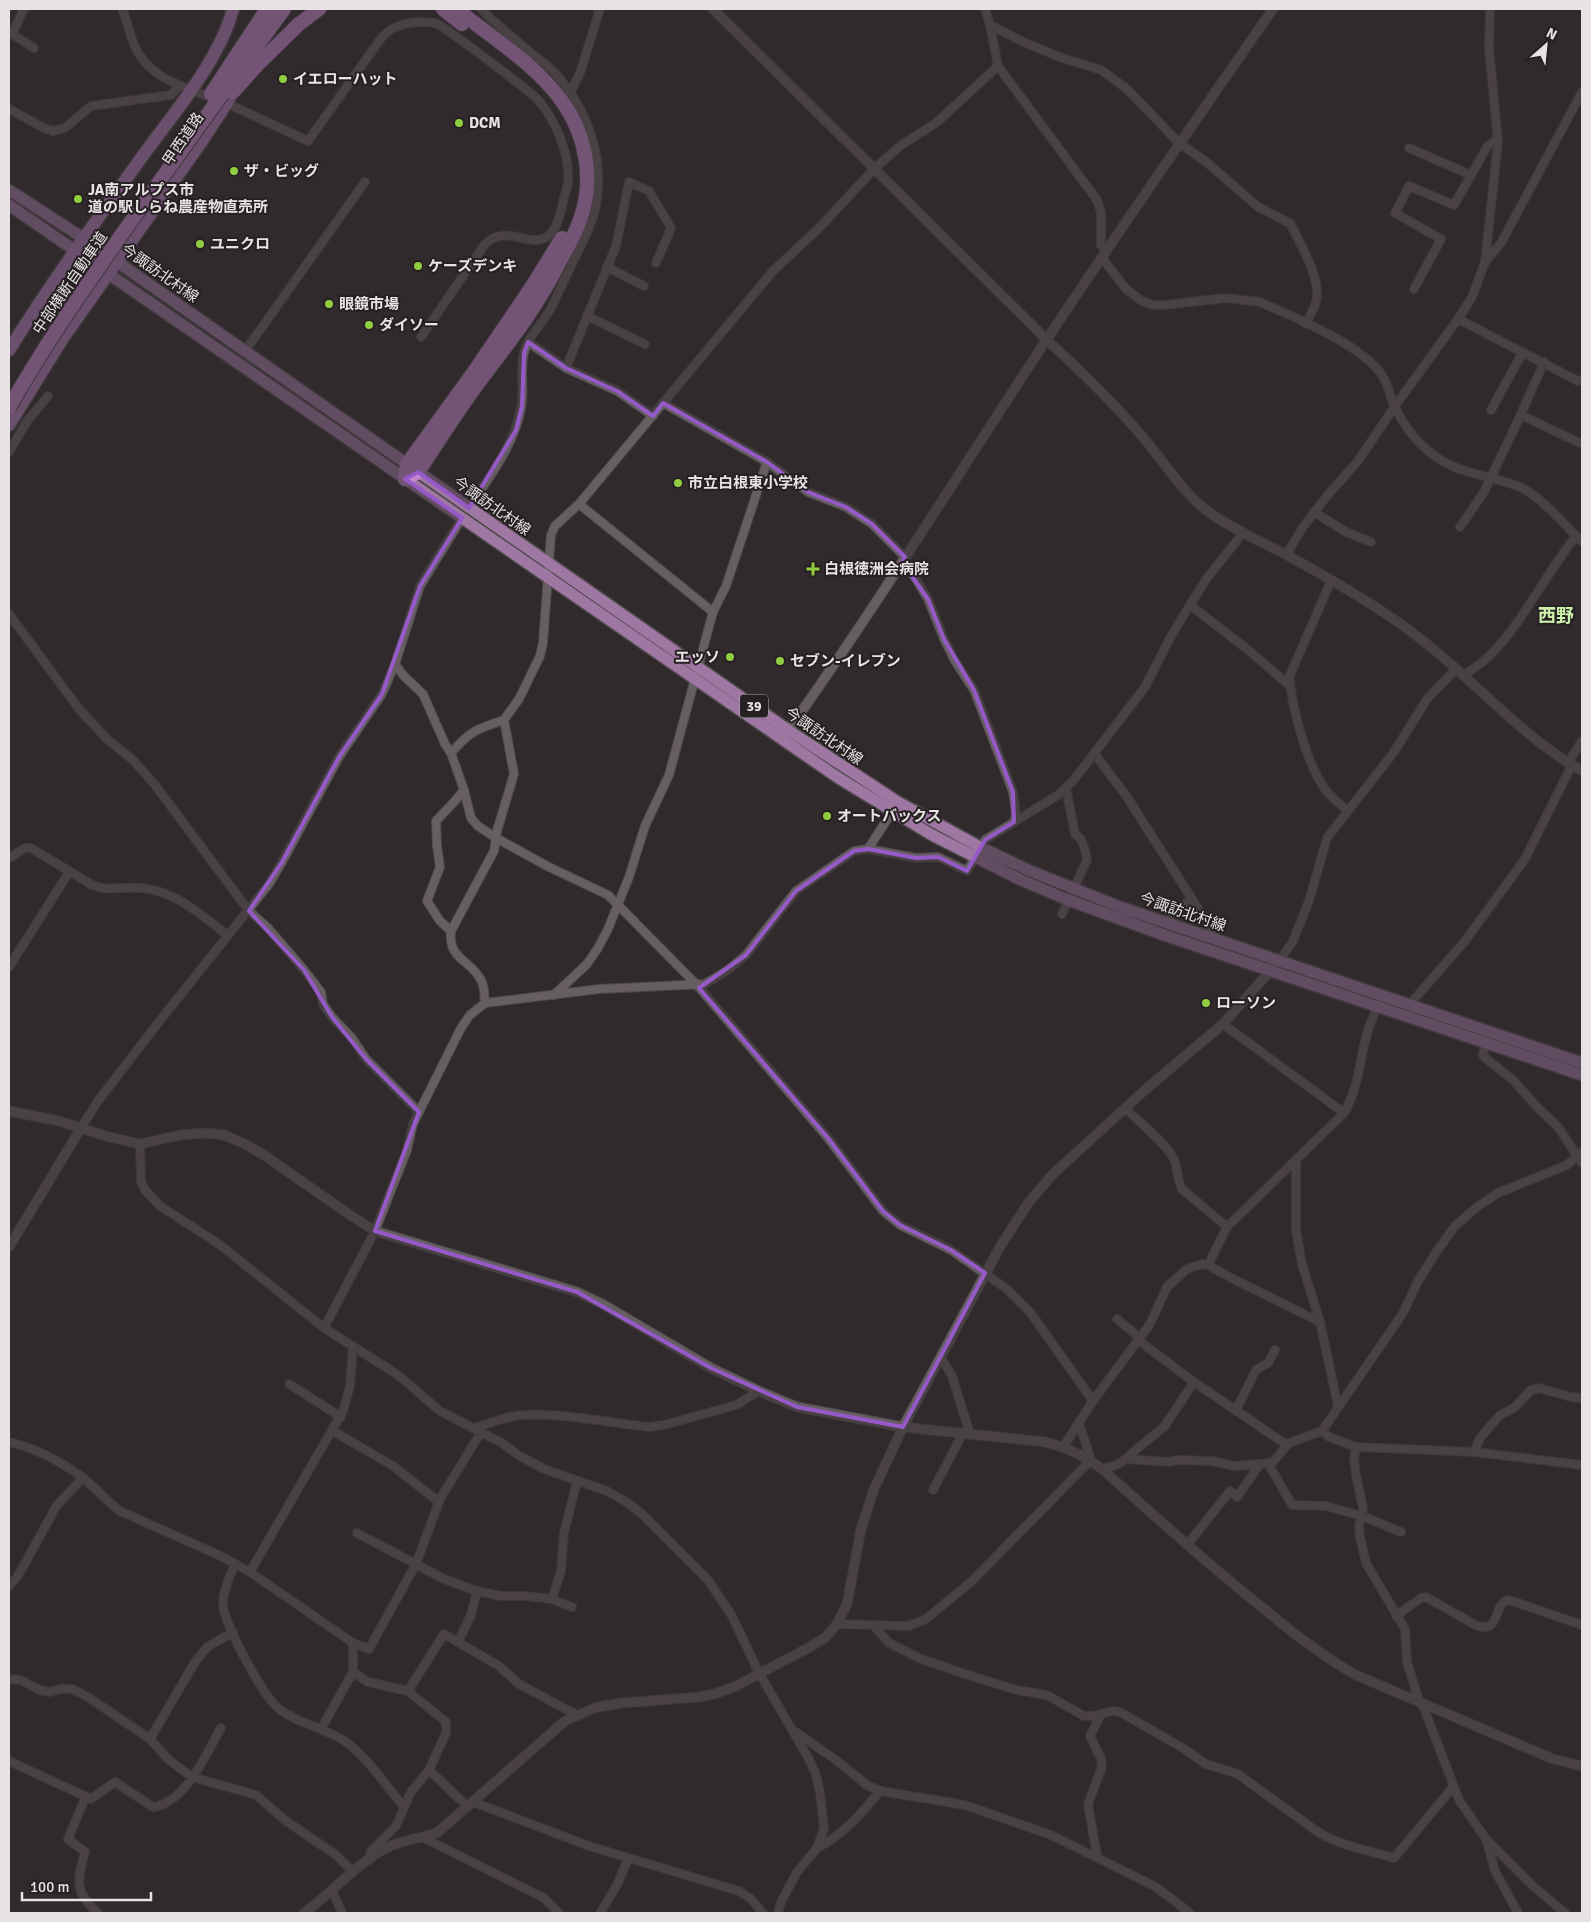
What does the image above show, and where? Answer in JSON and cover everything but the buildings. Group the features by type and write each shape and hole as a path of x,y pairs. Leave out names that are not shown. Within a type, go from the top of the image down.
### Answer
{"highway":[{"name":"甲西道路","path":"9,350 185,88 214,54 233,9"},
{"name":"甲西道路","path":"9,425 60,341 184,167 227,103 246,58 258,9"},
{"path":"175,149 267,9"},
{"name":"中部横断自動車道","path":"9,395 80,283 276,9"},
{"name":"中部横断自動車道","path":"9,408 25,379 81,293 284,9"},
{"path":"81,293 118,249 188,149 220,108 258,64 298,24 318,9"},
{"path":"405,479 557,248 572,217 576,202 578,169 566,124 558,109 530,79 444,13"}],"main road":[{"name":"今諏訪北村線","path":"9,190 83,238 246,351 697,667 785,735 892,812 975,858 1068,900 1148,930 1271,971 1380,1000 1410,1004 1582,1063"},
{"name":"今諏訪北村線","path":"9,204 693,679 898,802 980,847 1072,888 1279,961 1484,1041 1582,1075"}],"street":[{"path":"23,9 12,34 34,48"},
{"path":"122,9 133,44 142,59 154,72 167,81 227,103 308,141 389,29 404,23 444,13 536,98 553,122 560,137 567,161 568,183 561,213 552,232 546,238 538,240 503,235 491,238 421,337"},
{"path":"469,508 507,448 516,430 522,406 524,353 528,342 549,311 590,228 598,189 597,162 585,116 554,72 481,9"},
{"path":"570,93 580,73 600,9"},
{"path":"713,9 1046,340 1090,379 1148,442 1192,497 1220,520 1286,555 1384,613 1456,668 1530,737 1582,771"},
{"path":"985,9 998,66 1097,200 1101,212 1101,245 1104,254 1126,289 1142,301 1153,305 1165,306 1225,298 1260,302 1351,346 1375,365 1384,377 1395,406 1404,422 1425,449 1446,464 1468,473 1519,487 1530,493 1579,539 1560,557 1511,631 1488,657 1464,675"},
{"path":"785,735 904,560 1046,340 1179,143 1273,9"},
{"path":"1286,555 1314,512 1358,461 1472,298 1485,262 1497,139 1489,48 1490,9"},
{"path":"990,25 1020,41 1062,58 1101,70 1127,89 1179,143 1204,160 1257,206 1289,222 1307,258 1317,290 1316,302 1306,324"},
{"path":"451,754 465,737 477,729 504,720 519,699 540,656 543,643 551,535 555,526 579,504 773,271 819,228 874,169 900,146 936,123 998,66"},
{"path":"9,109 53,131 65,128 91,106 170,95 185,88"},
{"path":"1485,262 1501,243 1582,92"},
{"path":"1414,289 1442,240 1395,213 1409,186 1454,205 1487,147 1497,139"},
{"path":"1409,148 1471,175"},
{"path":"246,351 364,182"},
{"path":"566,368 616,246 629,182 649,191 671,228 656,263"},
{"path":"607,267 644,286"},
{"path":"587,316 645,344"},
{"path":"1458,319 1578,381 1582,380"},
{"path":"528,342 566,368 616,391 653,416"},
{"path":"1491,410 1523,352"},
{"path":"1460,527 1484,492 1521,416 1544,362"},
{"path":"9,452 28,420 48,396"},
{"path":"663,403 767,462 808,492 846,507 872,524 904,560 928,599 955,661 974,690 1013,792 1016,814 1014,822"},
{"path":"1521,416 1582,444"},
{"path":"554,994 587,964 598,948 629,877 645,826 668,775 713,612 726,586 767,462"},
{"path":"579,504 713,612"},
{"path":"1314,512 1346,532 1371,542"},
{"path":"9,1247 98,1101 227,935 249,911 282,862 339,756 382,694 395,664 420,586 462,518"},
{"path":"324,1328 375,1230 407,1150 412,1124 461,1028 470,1015 485,1003 599,989 705,984 728,970 746,955 796,891 854,851 868,849 916,858 938,857 968,871 985,840 1058,795 1066,788 1145,687 1190,604 1207,578 1243,533"},
{"path":"1331,581 1290,675 1290,686 1310,763 1323,788 1347,811"},
{"path":"1190,604 1290,686"},
{"path":"9,614 79,709 107,739 133,760 155,785 249,911 268,928 304,970 320,992 327,1011 352,1038 366,1059 419,1112"},
{"path":"395,664 403,675 423,694 451,754 464,790 471,818 478,826 549,868 608,894 697,985 828,1138 883,1211 900,1225 951,1250 1007,1289 1030,1312 1094,1401"},
{"path":"304,1913 353,1872 386,1848 424,1838 438,1832 565,1721 597,1707 623,1703 698,1698 736,1686 826,1637 837,1624 847,1604 861,1528 868,1506 903,1427 1001,1244 1029,1202 1053,1174 1125,1108 1223,1024 1279,961 1293,941 1309,901 1327,838 1394,752 1428,699 1456,668"},
{"path":"485,1003 481,981 477,974 453,950 450,943 452,931 494,851 514,774 504,720"},
{"path":"1410,1004 1465,942 1525,859 1582,741"},
{"path":"1094,753 1127,797 1218,940"},
{"path":"1062,914 1072,888 1087,860 1086,850 1081,840 1075,834 1066,788"},
{"path":"452,931 440,921 427,902 440,867 436,821 464,790"},
{"path":"868,849 892,812"},
{"path":"9,858 25,848 31,848 100,889 130,887 155,890 193,908 227,935"},
{"path":"9,967 69,872"},
{"path":"1167,923 1172,912 1192,900"},
{"path":"1208,1265 1227,1228 1296,1159 1337,1122 1352,1101 1366,1033 1380,1000"},
{"path":"1223,1024 1344,1113"},
{"path":"1126,1459 1169,1462 1178,1460 1212,1461 1234,1466 1272,1463 1288,1445 1322,1431 1404,1313 1418,1281 1434,1254 1455,1226 1477,1207 1498,1193 1556,1170 1581,1157 1558,1127 1514,1081 1483,1056 1484,1041"},
{"path":"1125,1108 1169,1152 1174,1161 1178,1182 1182,1190 1227,1228"},
{"path":"9,1111 33,1114 109,1137 140,1144 180,1135 205,1133 224,1135 235,1139 267,1157 344,1212 375,1230 577,1292 604,1305 712,1368 797,1407 903,1427 1045,1442 1063,1446 1091,1460 1187,1545 1315,1650 1356,1675 1553,1759 1582,1766"},
{"path":"140,1144 139,1170 141,1181 152,1199 160,1206 219,1244 324,1328 398,1375 440,1411 502,1443 518,1455 544,1469 607,1491 628,1504 642,1514 708,1580 732,1616 759,1673 789,1728 809,1759 816,1775 820,1792 824,1828 817,1848 797,1872 781,1902 778,1913"},
{"path":"1296,1159 1296,1231 1302,1264 1320,1322 1338,1406"},
{"path":"1063,1446 1150,1324 1167,1287 1187,1269 1202,1264 1208,1265 1320,1322"},
{"path":"1117,1319 1139,1339 1194,1382 1288,1445"},
{"path":"250,1572 340,1416 350,1386 354,1346"},
{"path":"1236,1410 1256,1370 1268,1363 1275,1350"},
{"path":"933,1490 966,1434 952,1376 941,1357"},
{"path":"1102,1469 1126,1459 1164,1427 1194,1382"},
{"path":"289,1384 340,1416"},
{"path":"1474,1452 1480,1438 1492,1423 1499,1416 1515,1407 1530,1390 1539,1388 1571,1398 1582,1398"},
{"path":"9,1442 38,1452 83,1478 106,1501 120,1511 250,1572 353,1643 369,1649 416,1564 439,1502 478,1430 509,1417 526,1415 556,1416 648,1427 664,1425 736,1404 759,1391"},
{"path":"1079,1423 1091,1460"},
{"path":"333,1431 393,1466 439,1502"},
{"path":"1322,1431 1329,1437 1356,1447 1474,1452 1582,1464"},
{"path":"1356,1447 1354,1459 1363,1508 1359,1526 1366,1563 1405,1629 1407,1662 1420,1702 1458,1800 1486,1839 1533,1886 1565,1913"},
{"path":"837,1624 875,1627 908,1626 926,1619 972,1581 1091,1460"},
{"path":"1264,1464 1292,1505 1326,1506 1362,1516 1401,1532"},
{"path":"1187,1545 1230,1491 1237,1497 1264,1464"},
{"path":"9,1586 18,1576 57,1505 83,1478"},
{"path":"552,1599 561,1571 564,1533 577,1481"},
{"path":"357,1533 444,1579 477,1591 502,1596 552,1599 572,1607"},
{"path":"235,1564 226,1586 223,1604 226,1618 256,1678 278,1708 347,1742 404,1808"},
{"path":"458,1642 471,1615 477,1591"},
{"path":"1396,1616 1421,1598 1426,1597 1477,1626 1484,1628 1493,1622 1502,1604 1509,1600 1582,1625"},
{"path":"875,1627 890,1643 919,1658 992,1684 1047,1695 1084,1716 1100,1716 1113,1711 1120,1712 1181,1746 1206,1764 1238,1774 1328,1838 1394,1858 1453,1787"},
{"path":"150,1740 195,1662 207,1647 233,1632"},
{"path":"408,1692 444,1634 500,1666 519,1684 577,1715"},
{"path":"321,1729 353,1672 353,1643"},
{"path":"353,1672 368,1682 408,1692 446,1722 446,1733 429,1770 411,1792 396,1826 371,1851 368,1861"},
{"path":"9,1679 21,1680 39,1690 50,1692 72,1689 150,1740 168,1760 192,1777 256,1794 286,1821 336,1855 353,1872"},
{"path":"1097,1856 1088,1804 1102,1767 1101,1759 1090,1736 1100,1716"},
{"path":"9,1761 91,1799 115,1782 153,1807 164,1806 186,1788 221,1728"},
{"path":"789,1728 836,1760 867,1785 880,1791 965,1805 1051,1835 1097,1856 1156,1887 1190,1913"},
{"path":"429,1770 470,1804 628,1859 739,1891 750,1899 763,1913"},
{"path":"817,1848 830,1842 859,1816 880,1791"},
{"path":"86,1796 68,1839 86,1852 78,1883 87,1904 98,1913"},
{"path":"390,1831 396,1844"},
{"path":"424,1838 544,1898 559,1913"},
{"path":"1486,1839 1495,1872 1518,1913"},
{"path":"600,1913 617,1885 628,1859"},
{"path":"332,1890 342,1913"}],"highlighted area":[{"path":"528,342 566,368 617,391 653,416 663,403 767,462 808,492 846,507 872,524 905,557 902,562 928,599 944,639 974,690 1013,792 1014,822 985,840 967,871 938,857 916,858 868,849 854,851 796,891 746,955 699,988 828,1138 883,1211 900,1225 951,1250 985,1273 903,1427 797,1407 711,1368 577,1292 375,1231 419,1112 366,1059 332,1017 304,970 249,911 282,862 339,757 382,694 420,586 462,518 405,479 418,472 469,508 516,430 522,406 524,353"}],"place":[{"name":"イエローハット","path":"283,79"},
{"name":"DCM","path":"459,123"},
{"name":"ザ・ビッグ","path":"234,171"},
{"name":"JA南アルプス市 道の駅しらね農産物直売所","path":"78,199"},
{"name":"ユニクロ","path":"200,244"},
{"name":"ケーズデンキ","path":"418,266"},
{"name":"眼鏡市場","path":"329,304"},
{"name":"ダイソー","path":"369,325"},
{"name":"市立白根東小学校","path":"678,483"},
{"name":"白根徳洲会病院","path":"813,569"},
{"name":"エッソ","path":"730,657"},
{"name":"セブン-イレブン","path":"780,661"},
{"name":"オートバックス","path":"827,816"},
{"name":"ローソン","path":"1206,1003"}],"district":[{"name":"西野","path":"1556,616"}]}
